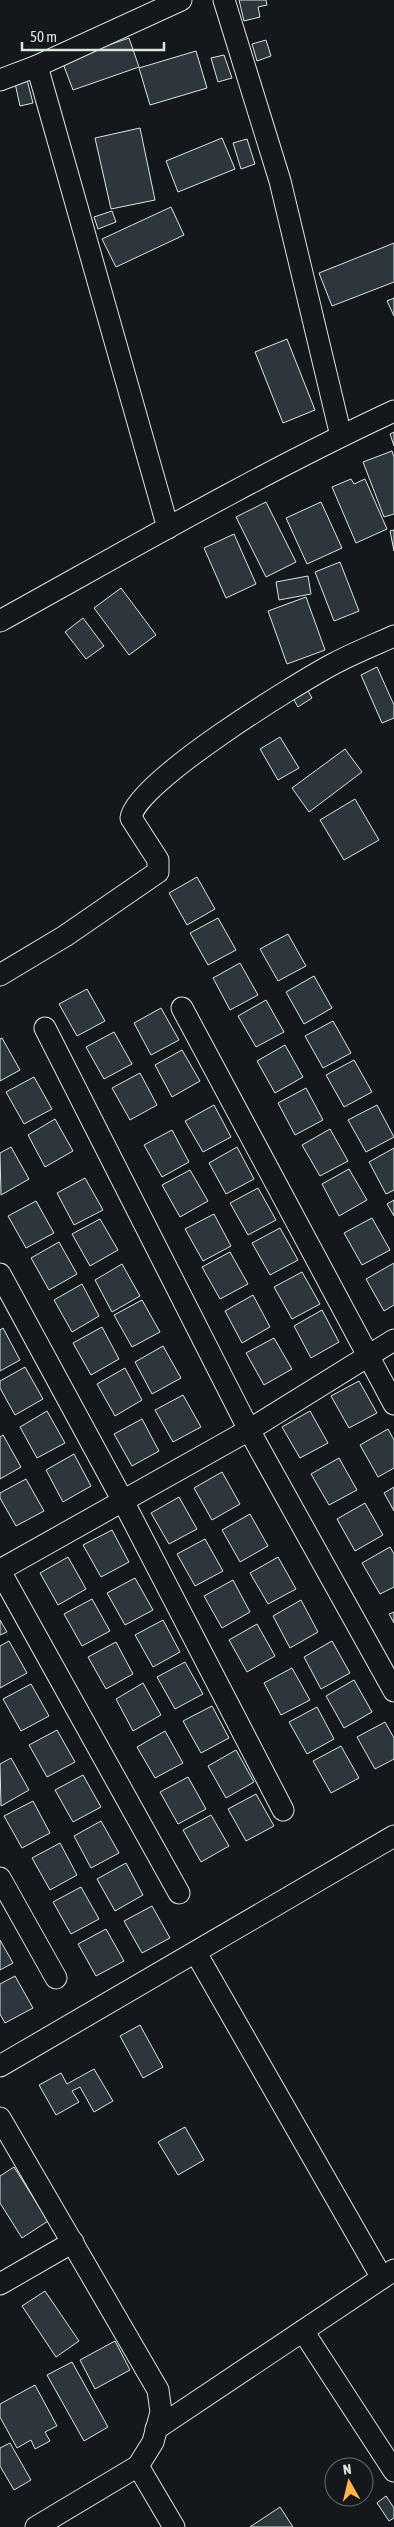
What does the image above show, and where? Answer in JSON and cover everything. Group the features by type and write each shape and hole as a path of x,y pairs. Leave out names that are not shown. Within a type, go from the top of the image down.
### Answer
{"street":[{"path":"0,80 37,66 181,0"},
{"path":"224,0 280,181 341,436"},
{"path":"37,66 168,528"},
{"path":"0,621 168,528 341,436 394,411"},
{"path":"0,975 64,936 158,872 158,860 131,818 132,810 138,802 166,774 195,751 334,663 394,636"},
{"path":"182,1008 394,1404"},
{"path":"45,1028 249,1430 394,1691"},
{"path":"0,1274 123,1500 283,1810"},
{"path":"179,1893 0,1570 249,1430 394,1340"},
{"path":"0,2066 394,1836"},
{"path":"0,1878 56,1978"},
{"path":"156,2429 388,2273 196,1953"},
{"path":"0,2118 158,2390 161,2412 153,2442 138,2466 36,2527"},
{"path":"0,2284 73,2242"},
{"path":"303,2331 394,2471"},
{"path":"138,2466 174,2527"}],"building":[{"path":"239,0 266,0 267,5 258,7 260,17 244,21"},
{"path":"129,38 139,67 73,90 62,61"},
{"path":"266,40 271,56 257,61 252,44"},
{"path":"196,51 207,88 150,105 139,68"},
{"path":"224,55 232,78 218,82 211,58"},
{"path":"27,80 33,103 20,106 15,83"},
{"path":"140,128 155,200 111,209 95,138"},
{"path":"222,138 235,169 178,192 166,161"},
{"path":"247,139 255,164 241,169 233,143"},
{"path":"171,207 184,235 116,267 102,239"},
{"path":"112,211 116,222 98,229 94,217"},
{"path":"394,243 394,282 332,306 319,273"},
{"path":"394,298 394,316 387,301"},
{"path":"287,339 315,410 283,423 255,352"},
{"path":"394,432 394,446 390,434"},
{"path":"392,451 394,457 394,514 384,517 363,462"},
{"path":"351,479 354,484 365,479 387,529 356,543 332,487"},
{"path":"266,502 296,562 266,577 236,517"},
{"path":"321,502 342,548 307,564 286,518"},
{"path":"394,530 394,551 390,531"},
{"path":"234,534 256,584 226,598 204,548"},
{"path":"340,562 359,611 334,621 315,572"},
{"path":"308,576 311,594 279,600 276,582"},
{"path":"121,588 156,635 129,655 94,608"},
{"path":"306,597 325,650 287,664 268,611"},
{"path":"83,618 104,646 86,659 65,632"},
{"path":"377,667 394,705 394,718 382,723 361,675"},
{"path":"307,689 312,698 298,707 293,698"},
{"path":"280,737 299,768 278,780 260,749"},
{"path":"345,749 362,772 309,812 292,788"},
{"path":"355,799 379,840 344,860 320,820"},
{"path":"197,877 215,909 187,925 169,893"},
{"path":"218,918 236,950 208,965 190,933"},
{"path":"288,934 306,966 278,981 260,949"},
{"path":"240,963 258,995 230,1010 213,978"},
{"path":"314,976 332,1008 304,1024 286,992"},
{"path":"87,989 105,1021 77,1036 59,1004"},
{"path":"266,1000 284,1032 256,1047 238,1016"},
{"path":"161,1008 179,1040 151,1055 134,1023"},
{"path":"333,1021 351,1053 323,1068 305,1036"},
{"path":"114,1032 132,1064 104,1079 86,1047"},
{"path":"2,1038 20,1070 0,1081 0,1039"},
{"path":"285,1045 303,1077 275,1093 257,1061"},
{"path":"182,1050 200,1081 172,1097 155,1065"},
{"path":"354,1060 372,1092 344,1107 326,1075"},
{"path":"140,1073 157,1105 130,1120 112,1088"},
{"path":"34,1077 52,1109 24,1124 6,1092"},
{"path":"306,1088 323,1120 295,1135 278,1103"},
{"path":"214,1105 231,1137 203,1152 185,1121"},
{"path":"377,1105 394,1137 366,1152 348,1120"},
{"path":"55,1119 73,1151 45,1167 28,1135"},
{"path":"330,1129 348,1161 320,1176 302,1145"},
{"path":"172,1130 189,1162 162,1177 144,1145"},
{"path":"11,1147 29,1179 1,1195 0,1153"},
{"path":"237,1147 254,1179 226,1194 209,1163"},
{"path":"394,1148 394,1190 386,1194 369,1162"},
{"path":"349,1169 367,1200 339,1216 322,1184"},
{"path":"190,1170 208,1201 180,1217 162,1185"},
{"path":"85,1178 103,1210 74,1225 57,1193"},
{"path":"258,1188 276,1220 248,1235 230,1203"},
{"path":"394,1200 394,1216 387,1204"},
{"path":"36,1201 54,1233 26,1248 8,1216"},
{"path":"214,1214 231,1246 203,1261 185,1229"},
{"path":"372,1218 390,1250 362,1265 344,1233"},
{"path":"100,1219 118,1250 90,1266 72,1234"},
{"path":"280,1228 298,1260 270,1275 252,1243"},
{"path":"59,1242 77,1274 49,1290 31,1258"},
{"path":"230,1252 248,1284 220,1299 202,1267"},
{"path":"394,1263 394,1305 384,1311 366,1279"},
{"path":"122,1264 140,1296 112,1312 95,1280"},
{"path":"302,1272 320,1304 292,1319 274,1287"},
{"path":"82,1284 99,1316 72,1332 54,1300"},
{"path":"253,1295 270,1327 242,1343 225,1311"},
{"path":"142,1300 160,1332 132,1347 114,1315"},
{"path":"322,1310 339,1342 311,1358 294,1326"},
{"path":"102,1327 119,1359 91,1375 73,1343"},
{"path":"3,1328 20,1360 0,1371 0,1330"},
{"path":"274,1338 292,1369 264,1385 246,1353"},
{"path":"163,1346 181,1378 152,1394 135,1362"},
{"path":"25,1367 43,1399 15,1415 0,1388 0,1381"},
{"path":"125,1368 142,1400 115,1416 97,1384"},
{"path":"359,1381 377,1413 349,1428 331,1396"},
{"path":"183,1395 201,1427 173,1442 155,1410"},
{"path":"47,1411 65,1443 37,1458 20,1427"},
{"path":"310,1411 328,1443 300,1458 282,1427"},
{"path":"142,1419 159,1451 132,1466 114,1434"},
{"path":"388,1429 394,1440 394,1468 378,1477 360,1445"},
{"path":"3,1435 21,1467 0,1479 0,1437"},
{"path":"74,1454 91,1486 63,1502 46,1470"},
{"path":"339,1458 357,1490 329,1505 311,1474"},
{"path":"222,1472 240,1504 212,1520 194,1488"},
{"path":"26,1479 44,1511 16,1526 0,1498 0,1493"},
{"path":"394,1487 394,1511 384,1493"},
{"path":"179,1497 197,1529 169,1544 151,1513"},
{"path":"365,1503 383,1535 355,1551 337,1519"},
{"path":"250,1514 268,1546 240,1562 222,1530"},
{"path":"112,1530 129,1562 101,1577 83,1545"},
{"path":"205,1539 223,1571 195,1586 177,1554"},
{"path":"390,1547 394,1554 394,1587 380,1594 362,1563"},
{"path":"68,1557 86,1589 58,1605 40,1573"},
{"path":"278,1557 296,1589 268,1604 250,1573"},
{"path":"135,1578 153,1610 125,1625 107,1593"},
{"path":"233,1580 250,1612 222,1628 204,1596"},
{"path":"92,1599 110,1631 82,1646 64,1614"},
{"path":"301,1600 318,1632 290,1648 273,1616"},
{"path":"394,1612 394,1623 389,1614"},
{"path":"0,1620 7,1632 0,1635"},
{"path":"163,1620 180,1652 153,1667 135,1635"},
{"path":"257,1624 275,1656 247,1672 229,1640"},
{"path":"9,1641 27,1673 0,1688 0,1646"},
{"path":"332,1641 350,1673 321,1689 304,1657"},
{"path":"116,1642 133,1674 106,1689 88,1657"},
{"path":"185,1662 203,1694 175,1709 157,1677"},
{"path":"292,1668 310,1700 281,1715 264,1683"},
{"path":"354,1680 372,1712 344,1728 326,1696"},
{"path":"143,1683 161,1715 133,1731 116,1699"},
{"path":"31,1684 49,1716 21,1731 3,1699"},
{"path":"212,1706 229,1738 201,1753 183,1721"},
{"path":"317,1707 334,1739 307,1754 289,1722"},
{"path":"385,1722 394,1738 394,1759 375,1769 357,1737"},
{"path":"57,1730 75,1762 47,1777 29,1745"},
{"path":"165,1731 183,1763 155,1778 137,1747"},
{"path":"341,1746 359,1778 331,1793 313,1761"},
{"path":"236,1750 254,1782 226,1798 208,1766"},
{"path":"11,1758 29,1790 1,1806 0,1764"},
{"path":"83,1775 101,1807 73,1822 55,1790"},
{"path":"188,1777 206,1809 178,1824 160,1792"},
{"path":"256,1794 274,1826 246,1841 228,1809"},
{"path":"33,1801 50,1833 22,1848 4,1816"},
{"path":"211,1815 229,1846 201,1862 183,1830"},
{"path":"101,1821 119,1853 91,1868 74,1836"},
{"path":"60,1843 77,1875 50,1890 32,1858"},
{"path":"126,1863 143,1895 115,1911 97,1879"},
{"path":"81,1887 99,1919 71,1934 53,1902"},
{"path":"152,1906 170,1938 142,1953 124,1921"},
{"path":"106,1929 124,1961 96,1976 78,1944"},
{"path":"0,1940 13,1963 0,1970"},
{"path":"15,1976 33,2008 5,2023 0,2014 0,1984"},
{"path":"140,2025 163,2067 143,2078 120,2036"},
{"path":"94,2069 113,2101 94,2112 80,2087 72,2091 79,2102 56,2115 39,2085 61,2073 67,2084"},
{"path":"185,2127 204,2160 178,2175 158,2142"},
{"path":"14,2167 48,2221 22,2238 0,2203 0,2176"},
{"path":"45,2291 79,2341 56,2357 22,2306"},
{"path":"115,2341 130,2370 95,2389 80,2360"},
{"path":"72,2362 108,2427 84,2441 47,2375"},
{"path":"35,2385 57,2426 45,2432 50,2441 35,2449 31,2440 17,2448 0,2417 0,2404"},
{"path":"10,2443 31,2480 14,2490 0,2466 0,2448"},
{"path":"386,2496 394,2508 394,2518 389,2521 377,2503"},
{"path":"280,2507 293,2527 250,2527"}]}
